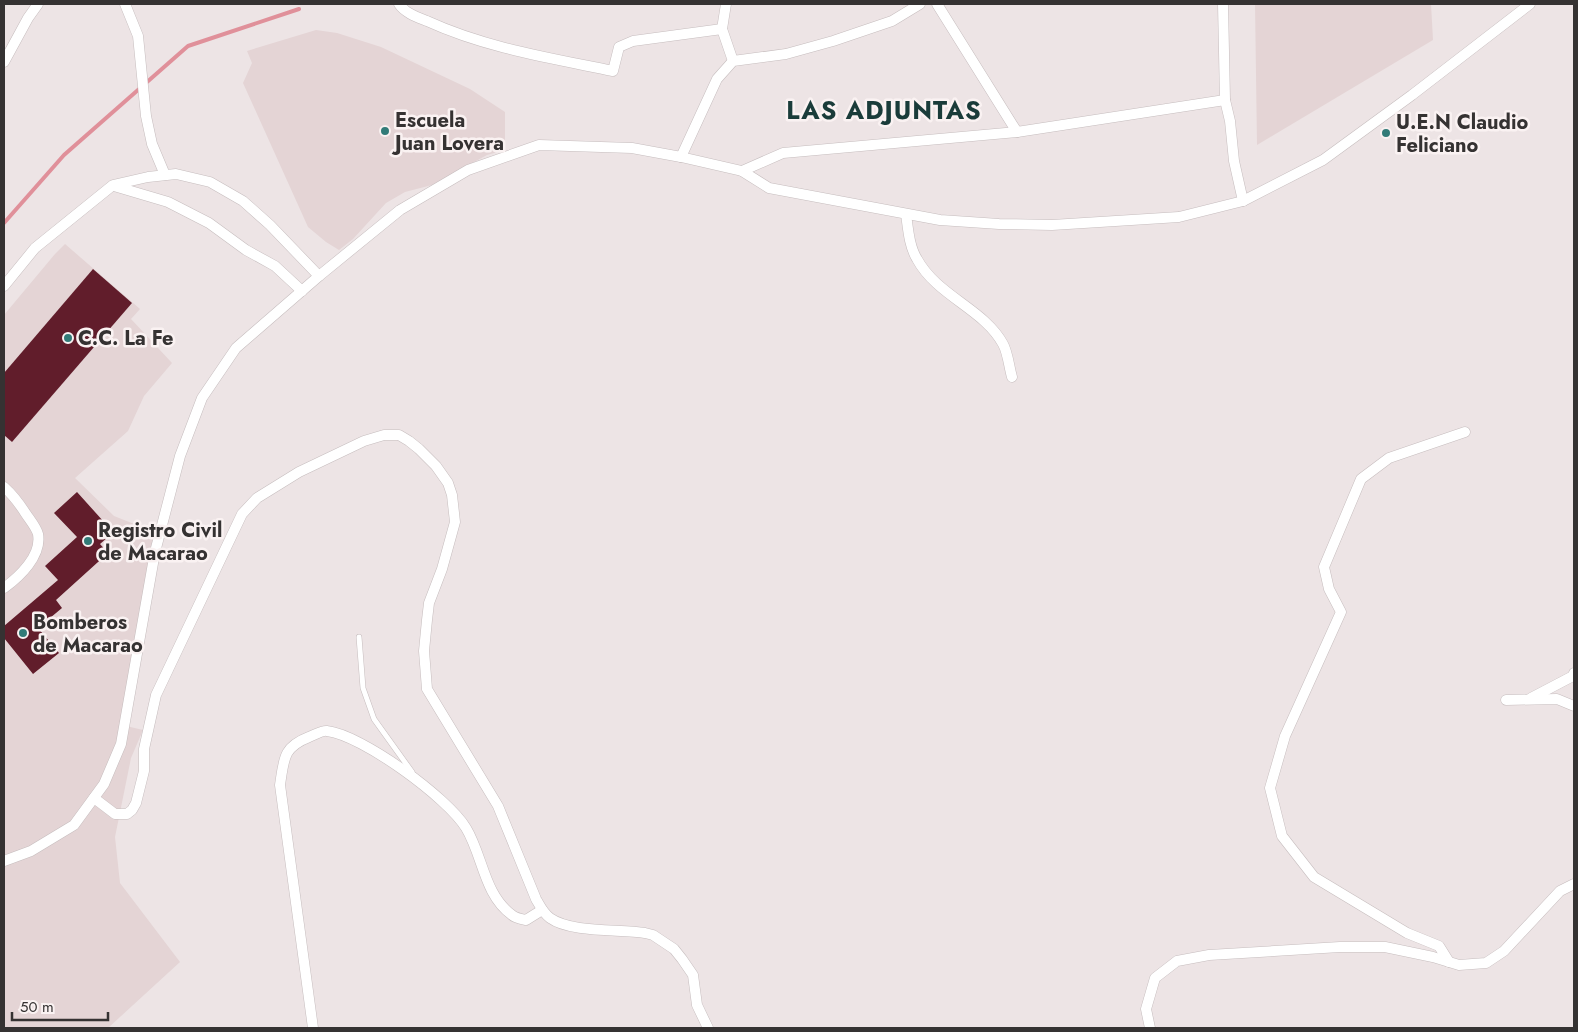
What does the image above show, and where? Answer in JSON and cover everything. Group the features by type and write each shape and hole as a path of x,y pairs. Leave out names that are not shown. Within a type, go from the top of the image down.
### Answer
{"street":[{"path":"4,62 28,18 38,4"},
{"path":"399,4 403,10 443,28 490,45 612,71 619,47 633,41 722,29"},
{"path":"726,4 722,29 733,61"},
{"path":"681,157 717,79 733,61 786,54 833,41 892,21 920,4"},
{"path":"936,4 1017,132"},
{"path":"1223,4 1225,100 1230,121 1234,161 1243,201"},
{"path":"4,860 31,851 74,825 104,784 121,744 155,552 180,456 202,398 236,348 319,276 400,210 468,170 539,146 632,148 742,171 769,188 940,220 1052,226 1179,217 1243,201 1323,160 1412,95 1530,4"},
{"path":"123,5 138,36 146,116 152,144 165,175"},
{"path":"742,171 783,152 1017,132 1225,100"},
{"path":"4,286 35,248 113,185 148,177 176,174 210,182 243,201 270,225 319,276"},
{"path":"113,185 168,202 209,223 246,250 275,266 302,291"},
{"path":"906,214 916,258 937,286 985,322 1004,344 1012,377"},
{"path":"1450,962 1439,946 1407,933 1314,877 1282,836 1270,788 1285,736 1341,612 1329,589 1324,567 1361,479 1389,458 1466,432"},
{"path":"94,798 115,814 127,814 132,810 144,771 144,749 156,695 242,514 257,498 299,472 364,441 384,435 399,436 419,449 436,466 448,483 455,507 456,522 442,570 429,604 424,651 427,689 498,806 536,900 542,910 557,922 586,928 645,932 670,946 693,975 697,1005 708,1028"},
{"path":"4,487 14,496 32,521 38,534 36,551 31,561 14,581 4,588"},
{"path":"1528,700 1573,676 1574,673"},
{"path":"1506,700 1557,700 1574,706"},
{"path":"313,1028 280,784 284,762 290,746 325,731 348,736 382,755 448,805 467,828 495,898 512,916 526,920 542,910"},
{"path":"1150,1028 1146,1009 1155,978 1177,962 1209,955 1340,947 1385,947 1459,965 1486,963 1504,951 1560,891 1574,884"}],"lane":[{"path":"358,637 363,688 374,719 421,784"}],"shaded area":[{"path":"1255,4 1431,4 1433,40 1257,145"},
{"name":"Escuela Juan Lovera","path":"316,30 337,33 381,47 470,89 505,112 505,150 487,155 432,185 405,192 386,203 353,239 339,250 326,242 308,227 243,83 252,63 247,51"},
{"path":"65,244 140,309 131,319 172,363 144,396 128,431 75,478 114,516 162,535 122,725 143,730 131,758 115,837 120,883 180,962 108,1028 4,1028 4,315"}],"building":[{"name":"C.C. La Fe","path":"93,269 132,303 12,442 4,435 4,373"},
{"path":"77,492 104,522 99,527 108,537 100,544 108,553 56,600 62,608 38,628 59,653 33,674 4,638 4,626 58,580 45,566 77,537 54,513"}],"waterway":[{"path":"4,223 64,155 188,46 299,9"}],"place":[{"name":"Escuela Juan Lovera","path":"385,131"},
{"name":"U.E.N Claudio Feliciano","path":"1386,133"},
{"name":"C.C. La Fe","path":"68,338"},
{"name":"Registro Civil de Macarao","path":"88,541"},
{"name":"Bomberos de Macarao","path":"23,633"}],"district":[{"name":"LAS ADJUNTAS","path":"884,110"}]}
